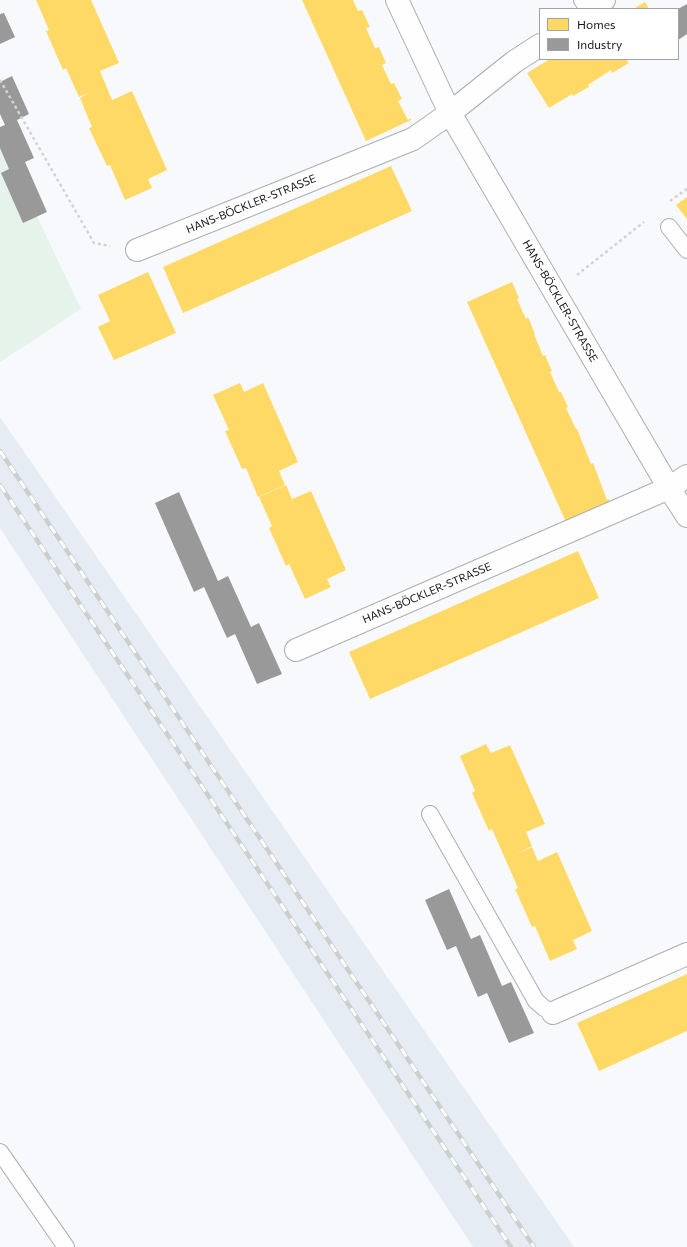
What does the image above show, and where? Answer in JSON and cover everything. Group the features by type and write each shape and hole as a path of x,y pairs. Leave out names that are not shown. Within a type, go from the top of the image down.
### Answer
{"street":[{"name":"HANS-BÖCKLER-STRASSE","path":"396,0 450,113 687,516"},
{"path":"594,8 604,0"},
{"path":"450,113 514,62 539,45"},
{"name":"HANS-BÖCKLER-STRASSE","path":"137,250 412,139 450,113"},
{"path":"670,488 687,476"},
{"name":"HANS-BÖCKLER-STRASSE","path":"296,650 670,488"},
{"path":"553,1013 687,954"}],"lane":[{"path":"670,227 687,250"},
{"path":"430,814 536,1001 553,1013"},
{"path":"0,1152 66,1247"}],"path":[{"path":"0,80 94,243 137,250"},
{"path":"669,202 687,189"},
{"path":"555,293 645,220"}],"shaded area":[{"path":"0,139 81,309 0,362"},
{"path":"0,417 574,1247 473,1247 0,528"}],"building: Homes":[{"path":"36,0 91,0 119,63 100,71 112,100 132,91 167,170 148,179 152,188 125,200 110,165 107,166 89,128 92,127 80,98 89,93 79,97 66,68 63,70 46,31 49,30"},
{"path":"302,0 353,0 358,11 362,10 370,27 366,28 375,48 379,47 386,63 382,65 391,84 394,83 402,99 398,101 408,120 411,118 411,120 366,141"},
{"path":"645,2 648,8 635,8"},
{"path":"548,60 628,60 627,61 629,63 612,73 611,70 588,85 589,87 573,96 572,94 549,108 527,73"},
{"path":"391,166 412,211 183,313 163,267"},
{"path":"687,197 687,219 676,205"},
{"path":"148,272 176,333 114,360 98,327 110,321 98,295"},
{"path":"512,282 519,298 517,299 526,319 528,317 543,356 545,355 552,371 550,372 568,407 566,408 577,429 591,464 593,463 607,500 609,499 610,502 566,522 467,302"},
{"path":"240,383 244,392 263,383 298,462 279,471 285,485 258,497 246,468 242,469 225,431 229,430 213,395"},
{"path":"286,485 292,499 311,491 346,570 327,579 331,587 305,599 289,564 286,566 269,528 272,526 259,497"},
{"path":"578,551 599,598 370,699 349,652"},
{"path":"486,744 491,753 510,745 545,824 526,832 532,846 516,854 532,847 538,861 557,852 592,931 573,940 577,949 550,961 535,926 532,927 515,889 518,888 492,829 489,831 472,793 475,791 460,756"},
{"path":"687,974 687,1031 599,1071 577,1023"}],"building: Industry":[{"path":"687,4 687,34 679,39 679,8"},
{"path":"4,13 15,37 0,44 0,14"},
{"path":"12,76 29,114 17,120 34,158 25,162 47,212 23,223 1,173 9,169 0,148 0,127 5,125 0,114 0,82"},
{"path":"179,492 218,581 228,576 251,627 259,623 282,674 257,684 235,634 227,638 204,587 194,592 155,503"},
{"path":"449,889 471,939 480,935 502,986 511,982 534,1033 509,1043 487,993 478,997 456,946 447,950 425,900"}],"railway":[{"path":"0,451 534,1247"},
{"path":"0,485 511,1247"}]}
